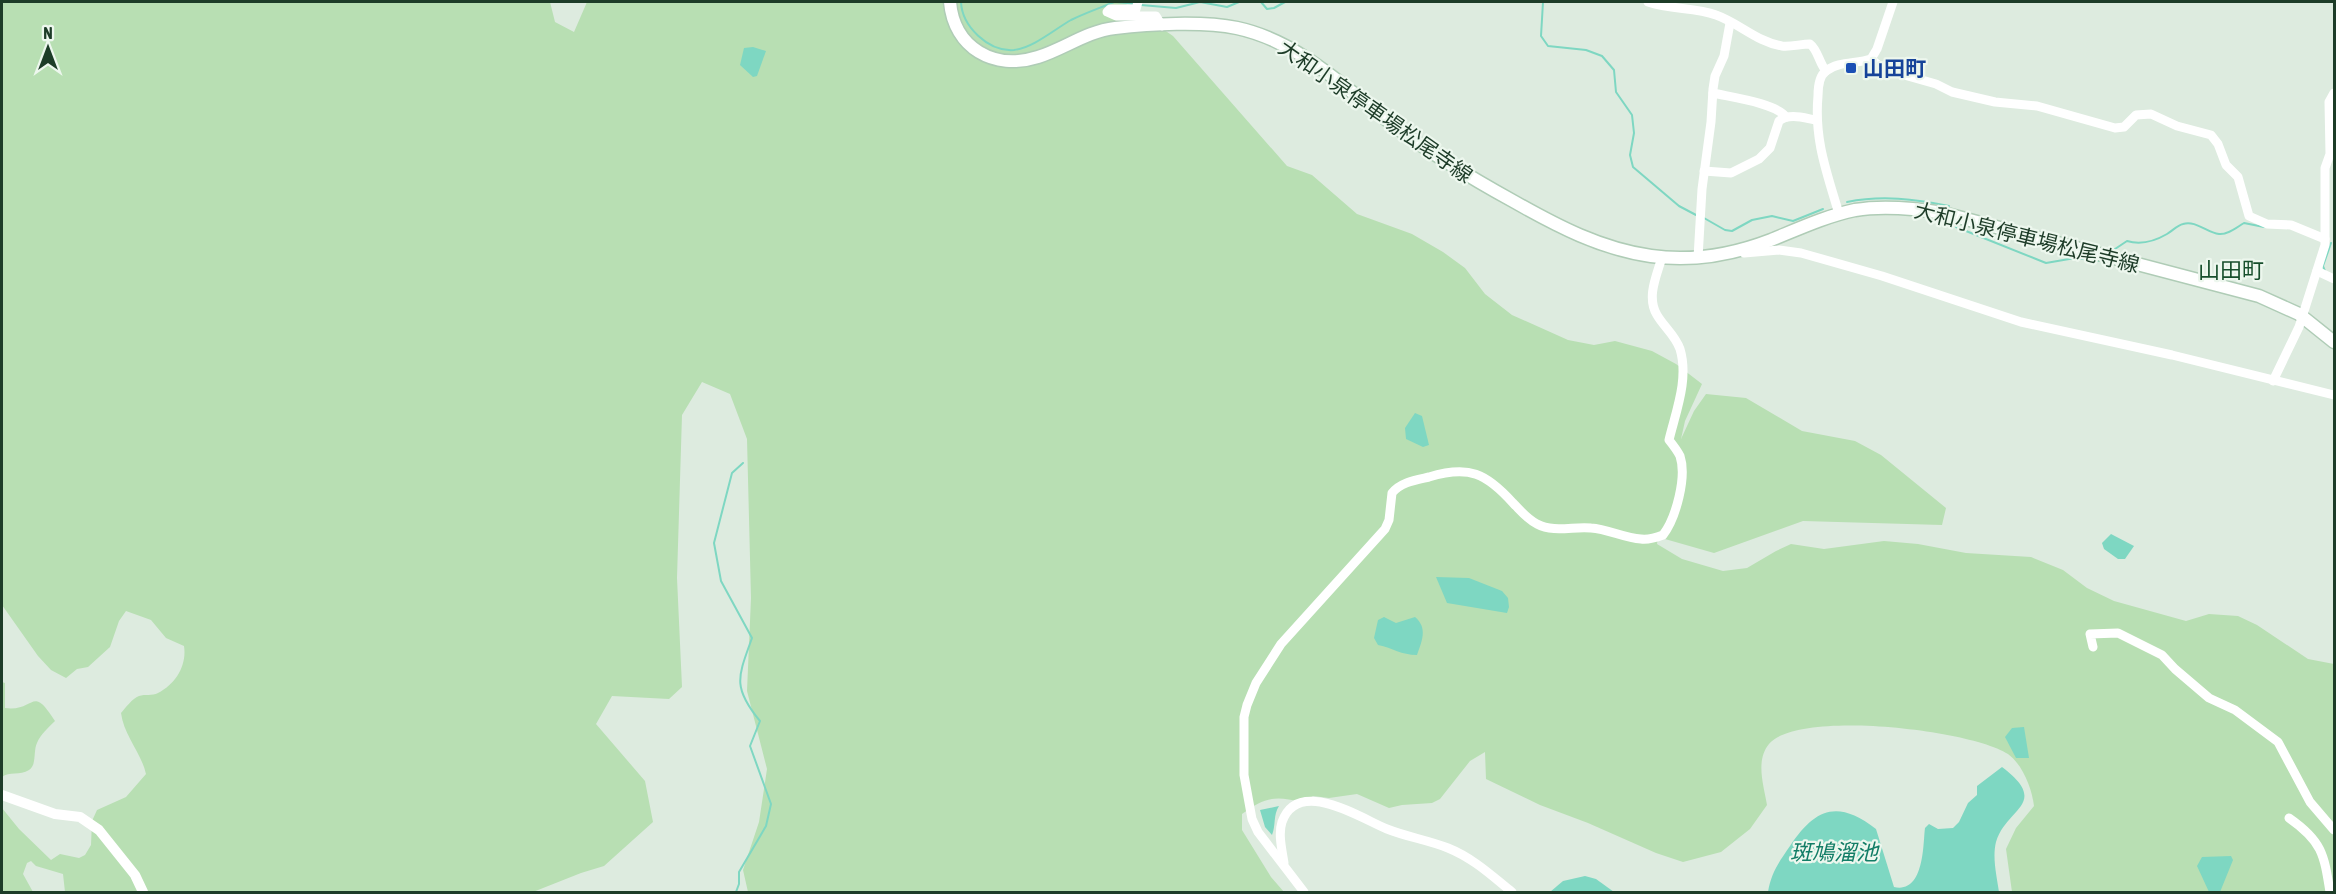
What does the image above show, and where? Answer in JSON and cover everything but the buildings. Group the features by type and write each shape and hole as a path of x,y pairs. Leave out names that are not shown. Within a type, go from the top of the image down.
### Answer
{"main road":[{"name":"大和小泉停車場松尾寺線","path":"950,2 954,24 967,45 977,52 1001,59 1034,58 1098,31 1115,28 1193,24 1226,26 1270,38 1315,64 1431,153 1468,177 1546,219 1599,244 1662,257 1698,258 1726,254 1769,241 1839,214 1886,207 1943,213 2244,291 2274,301 2303,316 2334,342"}],"street":[{"path":"1648,2 1715,14 1754,37 1777,45 1785,47 1810,44 1826,71"},
{"path":"1839,214 1818,139 1816,120 1820,81 1826,71 1836,65 1871,59 1877,49 1893,2"},
{"path":"1137,5 1110,9 1107,12 1116,16 1156,16 1162,26"},
{"path":"1698,258 1704,171 1715,76 1724,56 1730,23"},
{"path":"1871,59 1883,69 1936,84 1952,92 1983,99 2037,106 2115,128 2124,127 2136,115 2151,114 2177,126 2208,133 2215,139 2226,165 2238,177 2249,216 2271,225 2291,225 2325,239"},
{"path":"1713,93 1772,108 1782,112 1785,117"},
{"path":"2274,381 2303,316 2325,239 2325,168 2330,154 2329,102 2334,93"},
{"path":"1704,171 1731,173 1759,159 1770,148 1779,121 1785,117 1816,120"},
{"path":"1726,254 1779,250 1801,253 1882,276 2021,322 2172,355 2334,395"},
{"path":"1304,892 1258,832 1248,806 1244,747 1247,705 1256,683 1281,644 1385,529 1389,520 1392,493 1396,488 1442,473 1460,471 1475,473 1487,478 1500,488 1526,517 1545,528 1592,528 1650,539 1663,536 1677,506 1682,468 1680,456 1669,440 1683,377 1680,350 1676,339 1656,315 1653,306 1653,287 1662,257"},
{"path":"2317,271 2334,279"},
{"path":"2093,647 2090,634 2118,633 2162,655 2209,698 2235,710 2278,742 2310,802 2334,830"},
{"path":"2,795 55,814 80,817 99,830 135,875 143,892"},
{"path":"1284,866 1282,822 1288,812 1298,805 1312,801 1328,803 1389,830 1450,849 1487,871 1512,892"},
{"path":"2289,818 2308,831 2325,856 2330,892"}],"green space":[{"path":"2,2 550,2 555,22 574,32 587,2 1123,2 1173,36 1287,166 1312,175 1357,214 1412,234 1443,252 1465,268 1485,294 1512,315 1568,340 1594,345 1615,341 1652,351 1676,364 1702,384 1685,421 1681,439 1694,411 1706,394 1746,398 1802,431 1855,441 1881,455 1946,508 1942,525 1803,521 1714,553 1658,537 1657,544 1682,559 1723,571 1747,568 1791,544 1824,549 1884,541 1918,544 1966,553 2031,557 2063,570 2087,588 2114,601 2186,621 2209,614 2238,616 2257,625 2308,659 2334,664 2334,892 2012,892 2006,849 2016,828 2034,806 2026,778 2018,764 2008,754 1989,745 1960,737 1924,731 1848,725 1814,727 1786,733 1769,744 1761,766 1767,805 1750,829 1721,852 1683,862 1540,805 1486,779 1485,752 1470,761 1440,799 1432,803 1389,808 1357,794 1329,798 1313,796 1301,802 1270,799 1242,814 1242,830 1271,877 1284,892 748,892 743,870 759,822 767,769 747,691 751,598 747,439 730,394 702,382 682,415 677,578 682,687 669,699 612,696 596,724 645,781 653,822 604,866 533,892 65,892 63,874 36,866 31,861 27,863 23,874 33,892 2,892 2,808 19,829 51,860 60,854 79,858 85,855 91,845 92,821 97,810 126,797 146,774 125,729 121,713 136,697 156,694 170,685 182,667 184,646 166,638 151,620 126,611 119,621 110,647 88,667 77,669 66,678 51,670 38,656 2,605"},
{"path":"2,682 5,683 5,708 15,708 37,701 55,721 38,740 31,768 26,772 2,777"}],"water":[{"path":"753,47 766,51 757,76 753,77 740,65 744,48"},
{"path":"1415,413 1422,416 1429,445 1423,447 1406,439 1405,428"},
{"path":"2111,534 2134,546 2125,559 2118,559 2104,549 2102,543"},
{"path":"1436,577 1469,578 1502,591 1508,598 1507,613 1447,603"},
{"path":"1384,617 1396,623 1415,617 1419,621 1423,635 1417,655 1378,645 1374,638 1378,620"},
{"path":"2024,727 2029,758 2016,758 2005,737 2012,728"},
{"name":"斑鳩溜池","path":"2002,767 2016,779 2023,790 2024,798 1996,842 1995,861 1999,892 1768,892 1776,868 1799,833 1818,816 1838,811 1850,814 1876,829 1894,887 1904,887 1912,883 1920,865 1925,828 1929,824 1938,829 1953,828 1959,822 1968,803 1977,795 1977,786"},
{"path":"1279,806 1272,835 1265,827 1260,810"},
{"path":"2231,856 2233,860 2220,892 2209,892 2197,866 2202,857"},
{"path":"1585,876 1596,879 1614,892 1550,892 1563,881"}],"waterway":[{"path":"961,2 966,20 978,36 995,47 1014,50 1029,46 1071,20 1114,2"},
{"path":"1117,2 1135,4"},
{"path":"1141,5 1176,8 1200,2 1227,7 1239,2"},
{"path":"1261,2 1267,9 1285,2"},
{"path":"1543,2 1541,36 1548,46 1586,50 1602,56 1614,70 1616,92 1632,115 1634,133 1630,155 1633,167 1679,206 1696,215"},
{"path":"1847,202 1898,199 1949,206"},
{"path":"1704,218 1725,230 1732,231 1752,220 1772,216 1793,221 1823,209"},
{"path":"2115,249 2127,241 2147,242 2158,239 2188,223 2219,234 2229,232 2244,223 2264,227"},
{"path":"1956,227 2046,263 2075,258 2098,261"},
{"path":"2325,271 2323,266 2331,243"},
{"path":"736,892 739,872 766,826 771,804 750,746 760,721 741,690 741,672 752,638 721,581 714,543 732,473 743,463"}],"place":[{"name":"山田町","path":"1851,68"}],"district":[{"name":"山田町","path":"2231,270"}]}
